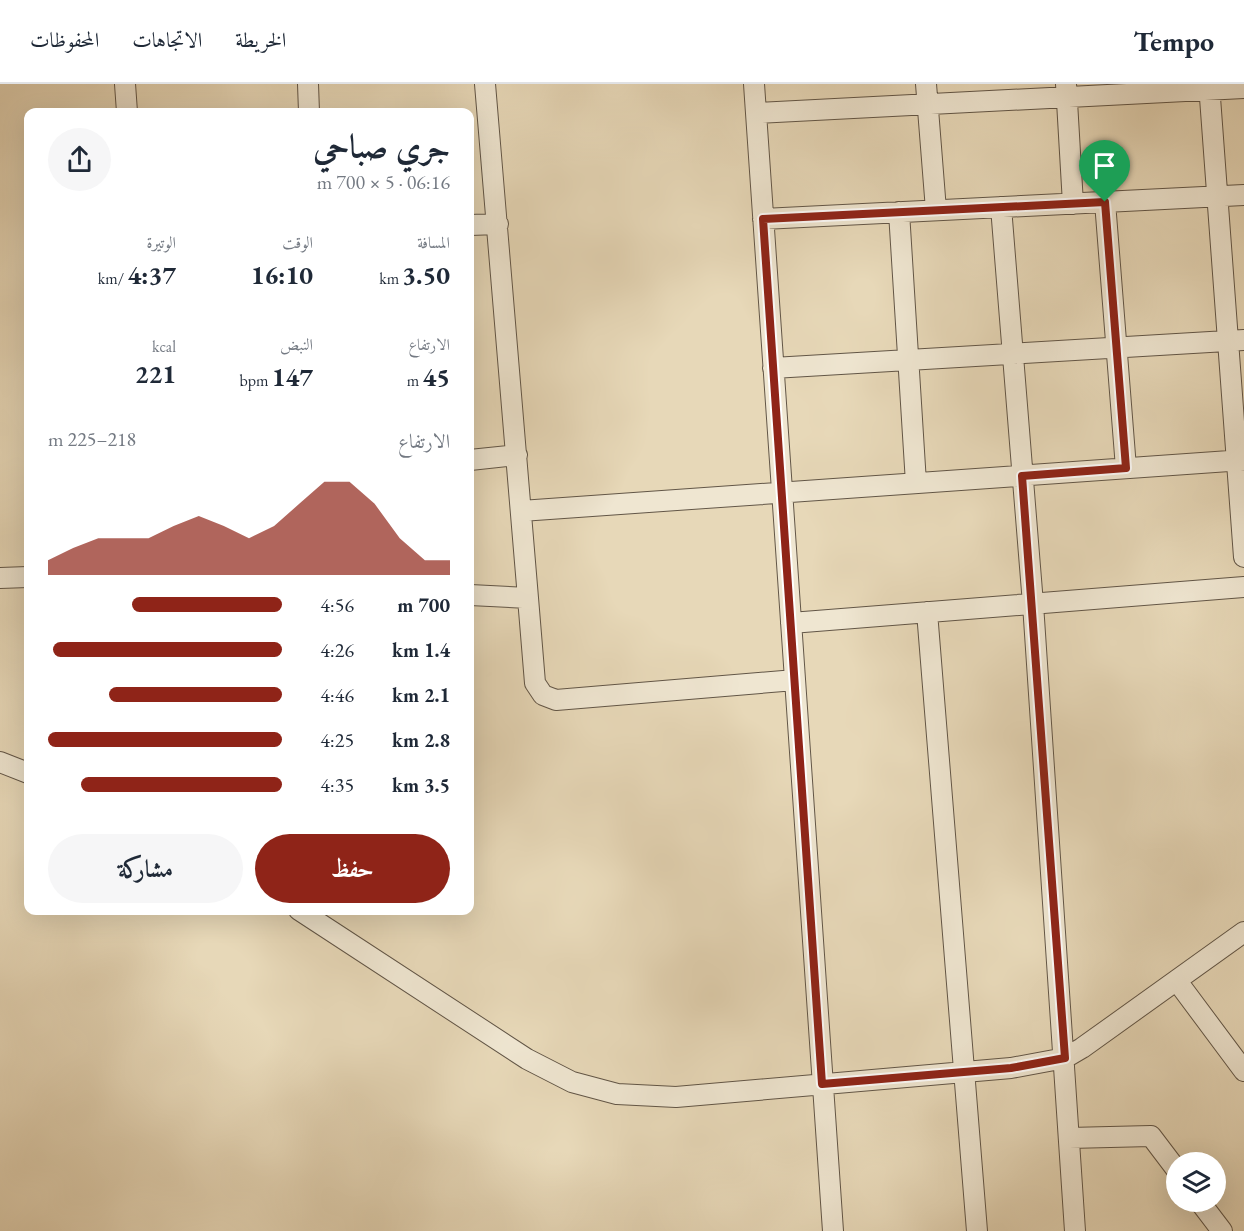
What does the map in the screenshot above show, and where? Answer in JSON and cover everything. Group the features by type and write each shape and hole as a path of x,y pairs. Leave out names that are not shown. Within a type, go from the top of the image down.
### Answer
{"street":[{"path":"125,84 127,108"},
{"path":"308,84 309,108"},
{"path":"485,84 518,455 535,683 543,696 556,700 795,680"},
{"path":"754,84 832,1231"},
{"path":"926,84 936,210"},
{"path":"1209,87 1217,196 1236,340 1244,557"},
{"path":"756,114 927,104 1067,91 1244,88"},
{"path":"1067,91 1072,204"},
{"path":"763,219 1244,195"},
{"path":"1105,202 1126,468"},
{"path":"1001,207 1033,604 1075,1231"},
{"path":"899,212 916,483"},
{"path":"474,225 498,224"},
{"path":"773,368 1236,340"},
{"path":"474,460 518,455"},
{"path":"521,511 1240,460"},
{"path":"0,578 24,577"},
{"path":"791,623 1244,587"},
{"path":"474,596 528,598"},
{"path":"927,612 977,1231"},
{"path":"0,762 24,771"},
{"path":"307,915 527,1059 572,1082 617,1094 676,1097 964,1072 1041,1064 1065,1058 1113,1027 1244,932"},
{"path":"1177,981 1244,1071"},
{"path":"1069,1138 1151,1136 1166,1156"},
{"path":"1208,1212 1222,1231"}],"route":[{"path":"1105,202 1126,468 1022,476 1065,1058 1011,1068 822,1084 763,219 1105,202"}]}
